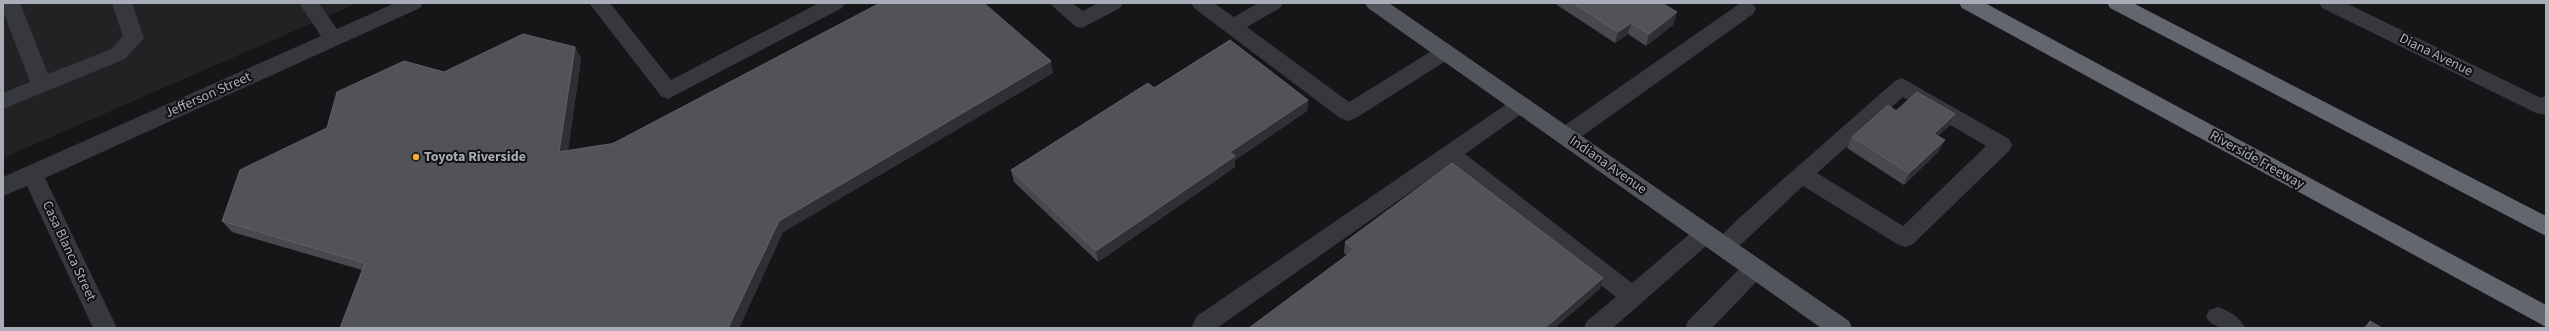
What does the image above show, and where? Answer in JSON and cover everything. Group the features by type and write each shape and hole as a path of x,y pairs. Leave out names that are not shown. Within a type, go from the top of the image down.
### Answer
{"highway":[{"name":"Riverside Freeway","path":"1969,3 2546,317"},
{"path":"2117,3 2546,227"}],"main road":[{"name":"Indiana Avenue","path":"1375,3 1725,246 1840,328"}],"street":[{"path":"10,3 42,85"},
{"path":"3,101 118,54 134,38 122,3"},
{"path":"309,3 333,39"},
{"name":"Jefferson Street","path":"3,187 413,3"},
{"path":"606,5 668,91 835,3"},
{"path":"1059,3 1082,21 1113,3"},
{"path":"1202,3 1348,113 1445,52"},
{"path":"1233,27 1273,3"},
{"name":"Diana Avenue","path":"2329,3 2545,106"},
{"path":"1566,136 1746,9"},
{"path":"1725,246 1802,175 1902,86 2000,145 1905,238 1802,175"},
{"path":"1203,328 1206,323 1521,104"},
{"path":"1450,154 1632,296"},
{"name":"Casa Blanca Street","path":"32,174 105,328"},
{"path":"1596,328 1706,233"},
{"path":"1697,328 1755,268"}],"shaded area":[{"path":"3,3 358,3 3,158"}],"building":[{"path":"880,3 984,3 1051,61 779,221 728,328 340,328 365,263 222,221 240,170 327,128 337,92 404,61 444,72 523,34 575,47 559,152 612,144"},
{"path":"1573,3 1662,3 1677,12 1649,34 1631,23 1618,32"},
{"path":"1230,40 1308,100 1230,152 1235,156 1096,251 1011,170 1148,83 1154,88"},
{"path":"1917,92 1955,114 1934,134 1945,140 1909,173 1852,137 1888,105 1896,111"},
{"path":"1452,163 1603,278 1545,328 1249,328 1354,250 1345,242"},
{"path":"2370,321 2382,328 2366,328"}],"place":[{"name":"Toyota Riverside","path":"416,157"}]}
